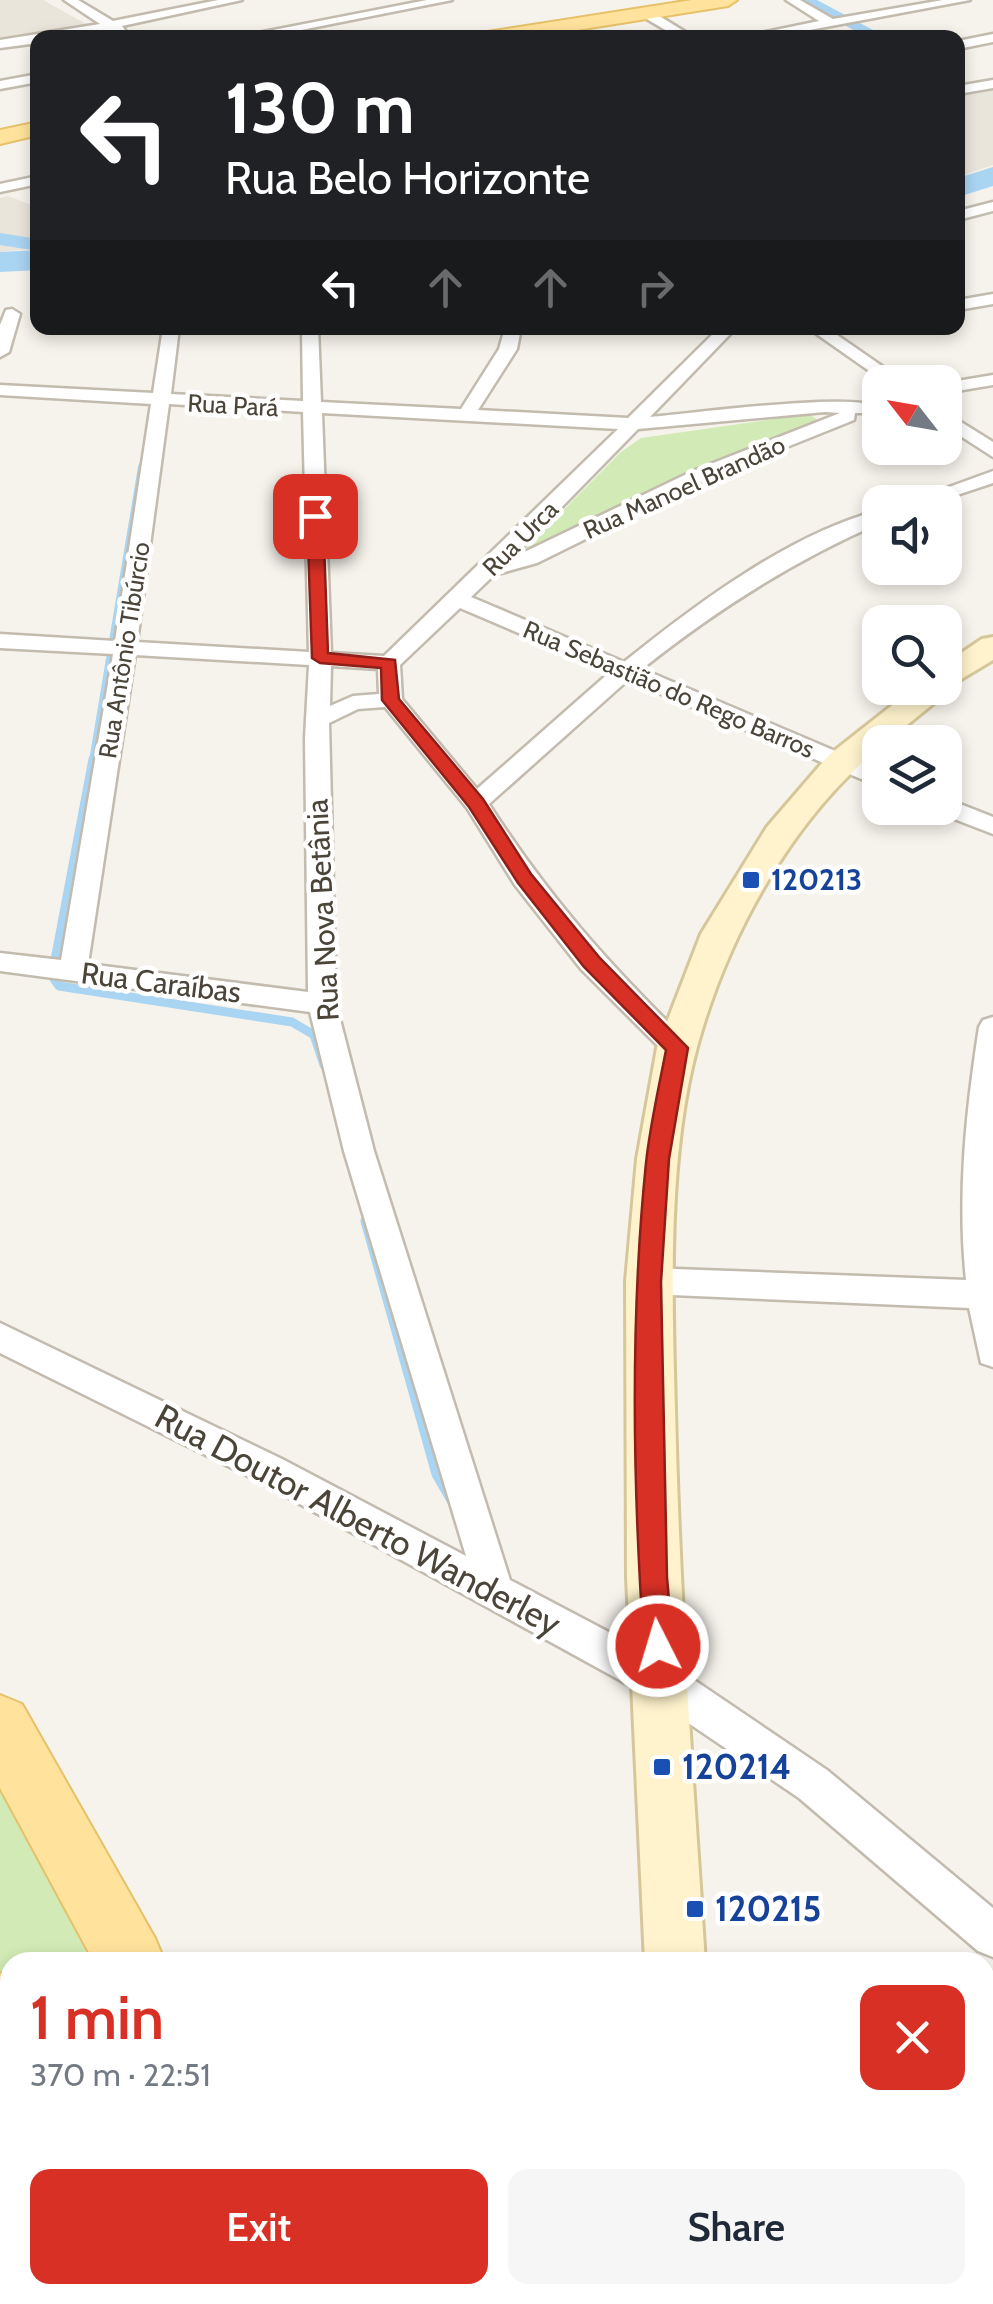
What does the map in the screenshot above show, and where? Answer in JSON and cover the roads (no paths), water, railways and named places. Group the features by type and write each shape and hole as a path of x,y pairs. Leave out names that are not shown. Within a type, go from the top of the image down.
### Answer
{"main road":[{"path":"507,30 692,0"},
{"path":"525,30 634,7 728,0"},
{"path":"0,131 30,125"},
{"path":"0,1726 125,1952"}],"street":[{"path":"70,0 119,30"},
{"path":"83,30 236,0"},
{"path":"282,30 446,0"},
{"path":"792,0 877,30"},
{"path":"791,30 964,0"},
{"path":"634,7 675,30"},
{"path":"965,43 993,38"},
{"path":"0,44 30,40"},
{"path":"0,85 30,79"},
{"path":"965,89 993,84"},
{"path":"0,188 30,182"},
{"path":"965,214 993,206"},
{"path":"965,304 993,300"},
{"path":"0,352 6,313"},
{"name":"Rua Antônio Tibúrcio","path":"72,972 124,649 152,401 170,335"},
{"name":"Rua Nova Betânia","path":"310,335 320,658 322,1004 359,1150 494,1589"},
{"path":"466,415 508,349 511,335"},
{"name":"Rua Urca","path":"389,663 488,570 721,335"},
{"path":"829,335 872,365"},
{"path":"962,385 993,380"},
{"name":"Rua Pará","path":"0,390 311,410 632,424 862,407"},
{"name":"Rua Manoel Brandão","path":"488,570 530,558 700,475 862,412"},
{"path":"962,429 993,452"},
{"path":"962,487 993,476"},
{"path":"476,803 675,630 788,558 862,524"},
{"name":"Rua Sebastião do Rego Barros","path":"458,599 861,770"},
{"path":"0,642 389,663 390,700 476,803 524,878 592,962 677,1048"},
{"path":"962,667 993,646"},
{"path":"318,720 353,703 390,700"},
{"path":"675,1952 653,1577 649,1282 658,1159 677,1048 720,934 780,835 861,770 917,705"},
{"path":"962,813 993,826"},
{"name":"Rua Caraíbas","path":"0,962 322,1004"},
{"path":"993,1026 982,1090 976,1175 993,1353"},
{"path":"649,1282 987,1294"},
{"name":"Rua Doutor Alberto Wanderley","path":"0,1337 270,1470 661,1681 813,1784 993,1936"}],"waterway":[{"path":"806,0 865,30"},
{"path":"965,186 993,176"},
{"path":"0,239 30,244"},
{"path":"0,262 30,260"},
{"path":"93,761 142,467"},
{"path":"93,759 52,976 59,986 292,1022 314,1035 324,1065"},
{"path":"366,1221 437,1474 452,1500"}],"place":[{"name":"120213","path":"751,880"},
{"name":"120214","path":"662,1767"},
{"name":"120215","path":"695,1909"}]}
